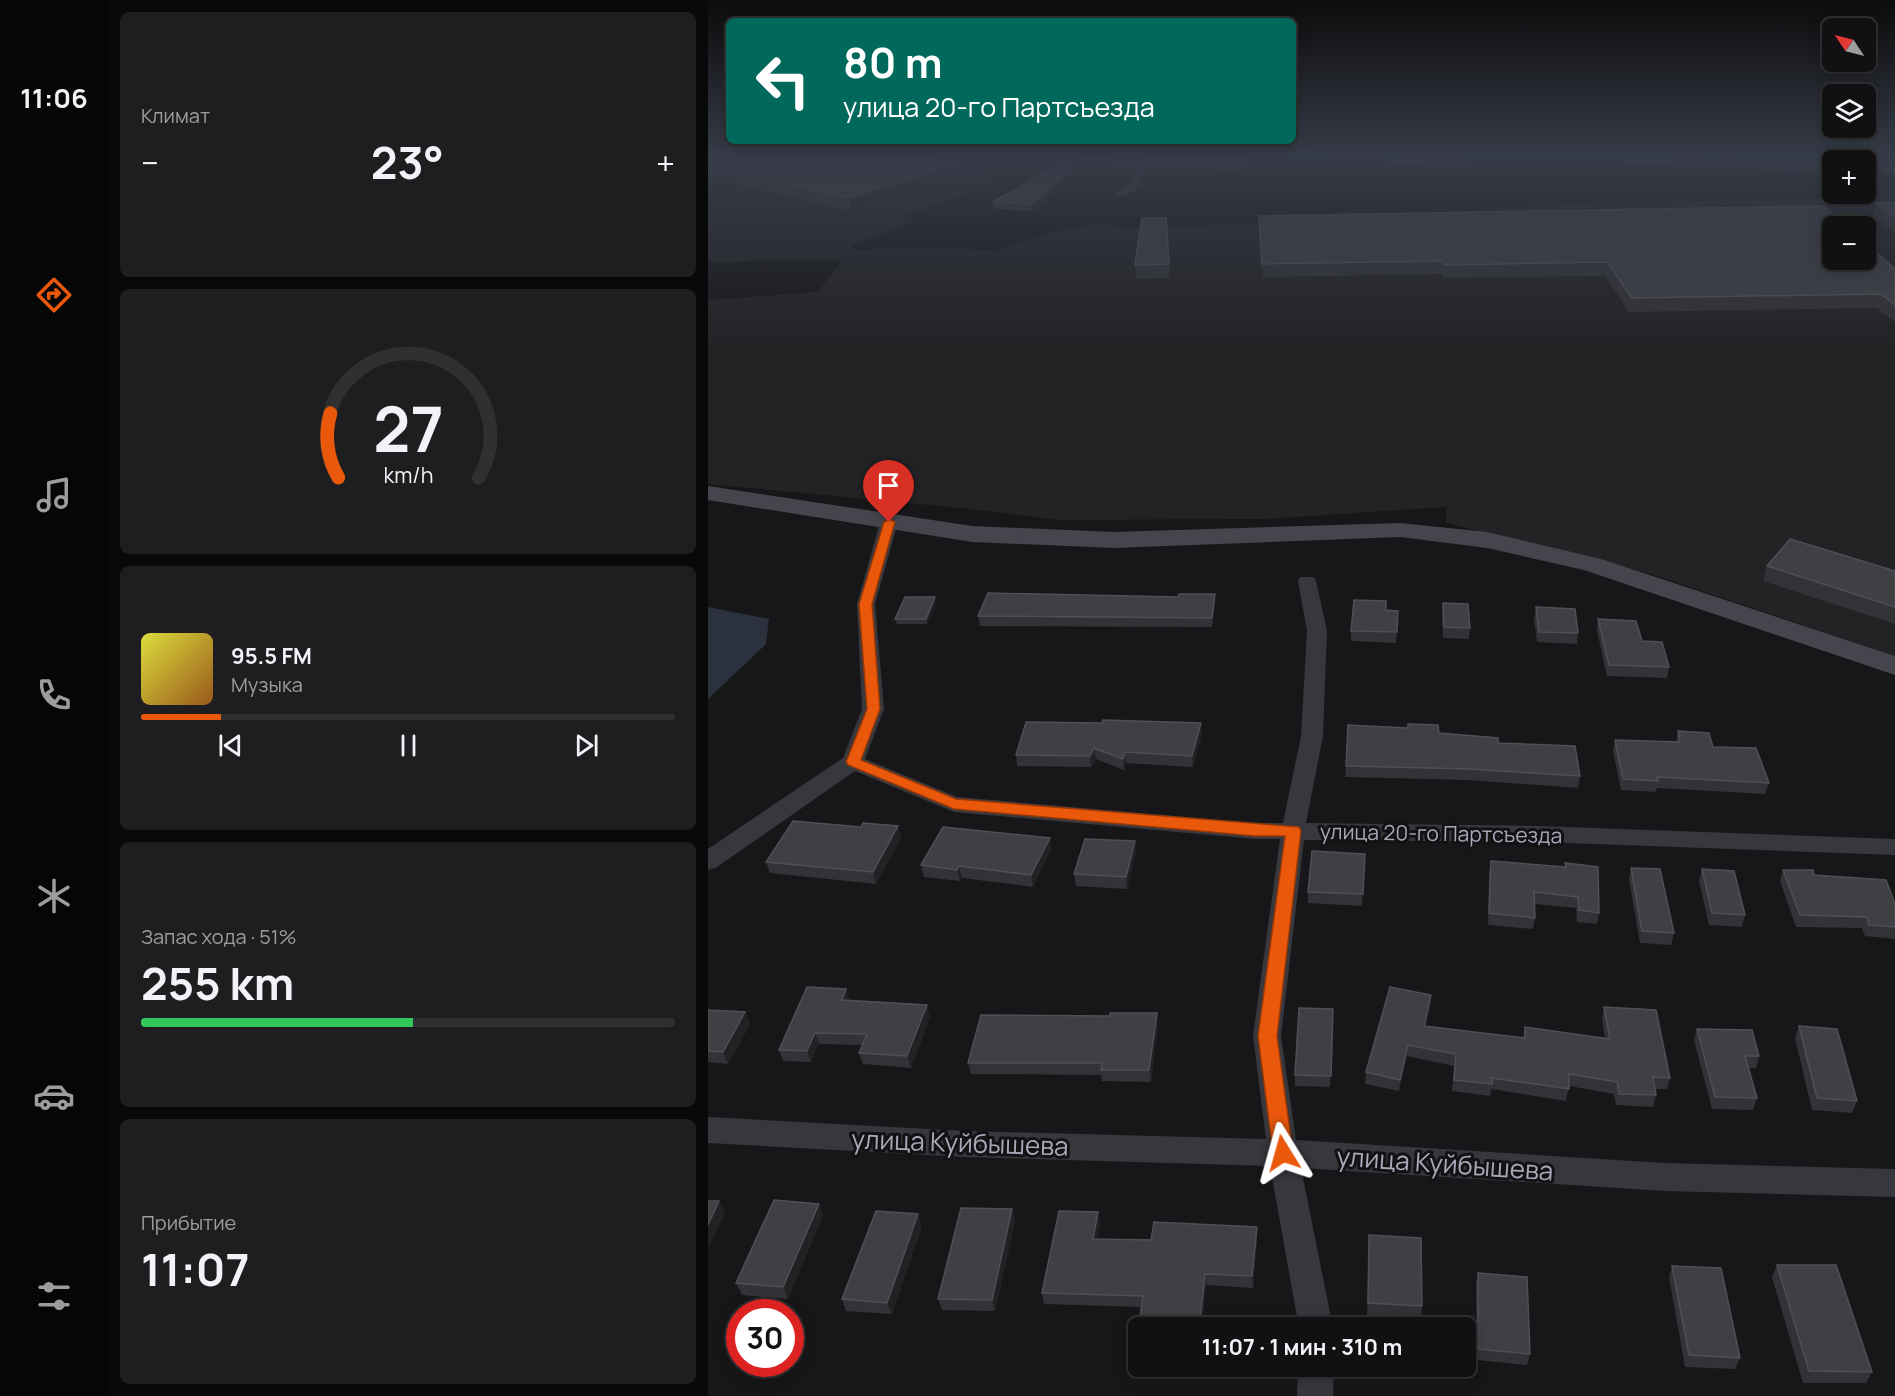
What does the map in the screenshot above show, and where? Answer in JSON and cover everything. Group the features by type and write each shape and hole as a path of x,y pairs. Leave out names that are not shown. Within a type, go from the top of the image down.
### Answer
{"street":[{"path":"708,494 972,534 1114,540 1400,530 1487,540 1592,564 1895,666"},
{"path":"708,861 853,762 873,709 866,604 889,522"},
{"path":"1307,581 1317,630 1312,736 1293,831 1268,1036 1283,1153 1314,1317"},
{"name":"улица 20-го Партсъезда","path":"853,762 954,804 1255,831 1539,834 1895,847"},
{"name":"улица Куйбышева","path":"708,1130 965,1144 1283,1153 1665,1177 1895,1183"},
{"path":"1315,1396 1316,1377"}],"shaded area":[{"path":"708,221 916,221 853,245 851,250 940,247 997,251 1048,233 1100,223 1125,228 1326,221 1822,221 1822,270 1876,270 1876,221 1895,221 1895,656 1648,573 1446,523 1446,507 1265,519 1059,520 960,508 708,484 708,300 818,292 843,259 708,262"}],"water":[{"path":"708,607 769,619 766,644 708,699"}],"building":[{"path":"1142,221 1166,221 1169,264 1135,265"},
{"path":"1259,221 1822,221 1822,270 1876,270 1876,253 1895,269 1895,305 1881,294 1632,298 1607,262 1444,265 1442,261 1262,264"},
{"path":"1790,539 1895,571 1895,607 1767,566"},
{"path":"988,593 1178,597 1179,594 1215,594 1212,618 978,616"},
{"path":"905,597 935,597 926,619 895,619"},
{"path":"1354,600 1386,601 1386,610 1398,611 1397,632 1351,631"},
{"path":"1443,603 1468,604 1470,628 1444,627"},
{"path":"1536,607 1575,609 1578,633 1539,632"},
{"path":"1598,619 1636,621 1642,641 1662,642 1669,667 1609,665"},
{"path":"1103,720 1201,723 1192,756 1125,752 1123,759 1094,748 1090,756 1016,755 1026,722 1102,723"},
{"path":"1408,724 1438,725 1439,733 1498,738 1498,743 1575,746 1580,776 1470,769 1346,766 1348,725 1408,728"},
{"path":"1678,731 1709,733 1713,747 1756,748 1769,783 1657,777 1658,781 1623,779 1615,740 1680,742"},
{"path":"793,821 861,827 863,823 898,826 873,872 766,862"},
{"path":"943,827 1050,838 1031,875 959,866 957,870 921,865"},
{"path":"1085,839 1135,841 1126,877 1074,874"},
{"path":"1312,851 1365,854 1363,894 1308,892"},
{"path":"1491,861 1566,867 1565,863 1598,867 1599,913 1579,910 1578,897 1534,892 1535,918 1489,913"},
{"path":"1631,868 1660,869 1674,933 1642,931"},
{"path":"1702,869 1734,871 1745,915 1712,913"},
{"path":"1783,870 1813,870 1814,875 1886,880 1895,904 1895,927 1869,925 1867,917 1800,915"},
{"path":"807,987 846,989 842,1000 927,1005 907,1056 859,1053 867,1034 815,1033 807,1051 779,1050"},
{"path":"1390,987 1431,995 1424,1026 1525,1038 1525,1027 1610,1039 1604,1007 1656,1010 1670,1078 1653,1077 1656,1095 1619,1094 1617,1082 1569,1074 1569,1089 1492,1078 1492,1084 1454,1080 1456,1054 1408,1045 1400,1080 1366,1072"},
{"path":"1299,1008 1333,1009 1331,1076 1295,1075"},
{"path":"708,1010 745,1012 723,1052 708,1051"},
{"path":"1110,1013 1157,1013 1149,1070 1101,1070 1102,1063 968,1063 981,1015 1110,1016"},
{"path":"1799,1026 1837,1029 1857,1101 1817,1098"},
{"path":"1697,1029 1752,1030 1759,1056 1745,1056 1757,1098 1715,1097"},
{"path":"774,1200 819,1204 783,1287 736,1283"},
{"path":"708,1201 719,1201 708,1225"},
{"path":"961,1208 1012,1209 992,1300 938,1299"},
{"path":"876,1211 918,1214 887,1303 842,1299"},
{"path":"1059,1211 1098,1212 1093,1239 1151,1240 1154,1222 1257,1227 1252,1276 1205,1274 1200,1317 1140,1317 1143,1296 1042,1293"},
{"path":"1369,1235 1421,1238 1422,1306 1368,1303"},
{"path":"1777,1265 1836,1265 1872,1372 1809,1371"},
{"path":"1672,1266 1721,1268 1740,1358 1689,1355"},
{"path":"1478,1273 1527,1277 1530,1354 1478,1349"}],"route":[{"path":"889,522 866,604 873,709 853,762 954,804 1255,831 1293,831 1268,1036 1283,1153"}]}
